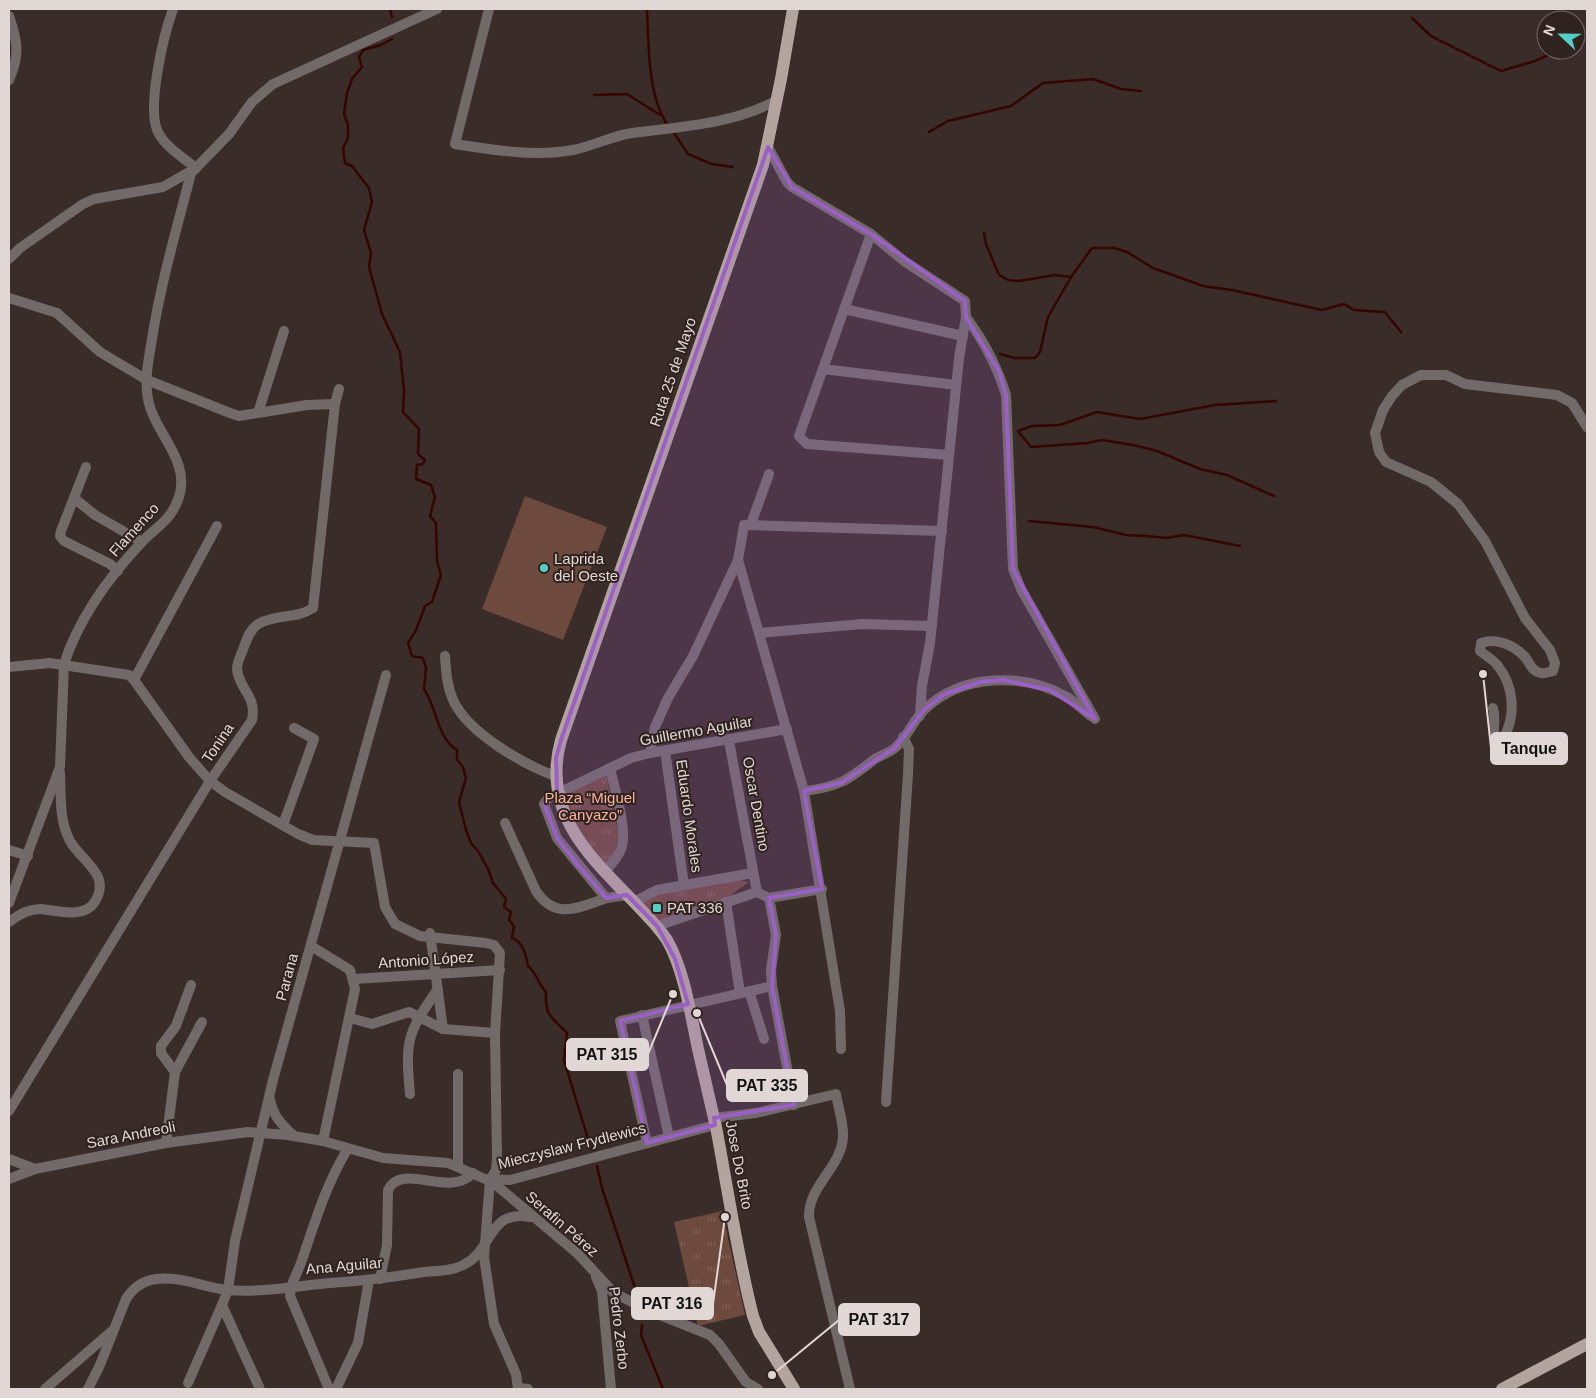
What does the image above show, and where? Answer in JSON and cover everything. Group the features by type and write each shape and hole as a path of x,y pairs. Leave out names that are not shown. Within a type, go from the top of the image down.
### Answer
{"main road":[{"name":"Ruta 25 de Mayo","path":"561,740 768,147 793,9"},
{"name":"Jose Do Brito","path":"561,740 556,758 555,776 563,812 575,835 605,872 657,926 668,941 675,959 688,1004 714,1122 753,1316 759,1332 794,1389"},
{"path":"1502,1389 1587,1344"}],"street":[{"path":"173,9 163,39 157,70 154,116 158,134 196,168"},
{"path":"9,257 83,204 94,199 163,186 196,168 229,134 252,102 273,84 437,9"},
{"path":"489,9 455,144 483,149 559,152 630,134 685,128 761,109 777,100"},
{"path":"9,16 18,49 16,64 9,80"},
{"path":"768,147 786,182 792,187 871,234 904,261 965,301 966,317 956,385 932,626 922,686 920,716"},
{"name":"Flamenco","path":"9,903 60,767 64,664 75,635 86,614 118,571 142,542 162,526 179,497 182,481 181,469 150,408 147,380 162,285 191,173 196,168"},
{"path":"871,234 799,436 807,444 949,455"},
{"path":"9,298 57,314 100,352 147,380 239,416 307,405 335,404"},
{"path":"844,309 963,336"},
{"path":"804,792 829,788 841,783 895,748 920,716 945,694 981,682 1003,680 1032,684 1068,698 1095,719 1021,589 1013,569 1006,395 999,371 966,317"},
{"path":"258,413 284,331"},
{"path":"823,369 956,385"},
{"path":"1493,708 1496,719 1493,728 1494,738 1504,737 1510,726 1512,708 1510,691 1498,665 1480,651 1481,642 1498,641 1514,648 1525,657 1532,669 1542,674 1553,671 1555,663 1550,650 1525,618 1485,541 1458,504 1431,482 1386,462 1379,452 1376,433 1384,410 1392,396 1402,385 1421,375 1446,376 1465,384 1557,395 1572,403 1587,427"},
{"name":"Tonina","path":"9,1111 210,781 252,720 254,710 252,699 242,683 237,668 249,633 258,625 268,620 305,614 314,608 335,404 339,389"},
{"path":"86,467 60,536 64,541 110,564 118,571"},
{"path":"751,524 769,474"},
{"path":"74,498 95,516 142,542"},
{"path":"650,753 655,727 668,698 693,656 738,560 744,525 942,530"},
{"path":"134,680 217,526"},
{"path":"738,560 804,792 822,889 840,1011 841,1049"},
{"path":"760,634 862,624 932,626"},
{"path":"445,656 447,682 454,702 465,718 495,744 537,769 555,776"},
{"path":"9,668 39,663 64,664 116,673 134,680 189,756 210,781 283,825 312,840 374,843 385,907 395,924 420,936 430,935 494,945 500,952 495,1033 497,1158 496,1170 490,1180 484,1257 494,1324 521,1389"},
{"name":"Parana","path":"188,1383 228,1290 236,1241 261,1132 386,675"},
{"path":"283,825 314,739 294,728"},
{"name":"Guillermo Aguilar","path":"558,792 610,768 650,753 786,730"},
{"path":"886,1102 898,946 908,774 909,749 903,737"},
{"name":"Oscar Dentino","path":"729,741 757,892"},
{"name":"Eduardo Morales","path":"665,751 684,886"},
{"path":"9,922 19,914 39,909 68,913 85,910 96,900 99,884 98,875 70,841 63,819 60,767"},
{"path":"605,872 618,856 622,846 623,833 610,768"},
{"path":"558,792 548,798 544,804 557,838 606,898"},
{"path":"505,823 542,901 550,907 570,910 606,898 631,899 657,890 753,873"},
{"path":"9,850 28,856"},
{"path":"657,926 757,892 769,898 822,889"},
{"path":"769,898 776,935 771,970 772,986 794,1105"},
{"path":"726,902 744,992 764,1039"},
{"path":"430,935 443,1029"},
{"path":"311,946 345,965 350,970 354,979 355,989 323,1141"},
{"name":"Antonio López","path":"354,979 500,970"},
{"path":"175,1072 161,1053 161,1046 176,1026 191,985"},
{"path":"647,1143 620,1020 772,986"},
{"path":"410,1094 408,1045 418,1015 438,989"},
{"path":"350,1018 372,1024 409,1012 443,1029 495,1033"},
{"path":"642,1015 669,1137"},
{"path":"166,1143 175,1072 202,1022"},
{"path":"458,1074 458,1166"},
{"name":"Mieczyslaw Frydlewics","path":"261,1132 323,1141 347,1150 383,1158 426,1159 458,1166 490,1180 510,1180 669,1137 714,1122 836,1094 843,1136 840,1150 827,1175 812,1195 809,1217 850,1389"},
{"path":"270,1097 272,1110 278,1121 294,1136"},
{"name":"Sara Andreoli","path":"9,1179 35,1169 166,1143 261,1132"},
{"path":"329,1389 290,1296 290,1286 298,1273 324,1192 347,1150"},
{"path":"9,1160 35,1169"},
{"path":"380,1278 387,1246 388,1190 392,1182 402,1178 454,1183 462,1182 473,1173"},
{"name":"Serafin Pérez","path":"490,1180 530,1217 578,1254 622,1298 710,1335 719,1344 740,1375 758,1389"},
{"name":"Ana Aguilar","path":"114,1329 132,1289 154,1279 173,1278 228,1290 369,1280 457,1268 473,1259 499,1223 517,1215 530,1217"},
{"name":"Pedro Zerbo","path":"594,1272 602,1292 610,1389"},
{"path":"336,1389 358,1343 369,1280"},
{"path":"222,1305 260,1389"},
{"path":"45,1389 114,1329"},
{"path":"88,1389 114,1329"}],"highlighted area":[{"path":"768,147 792,187 871,234 965,301 966,317 999,371 1006,395 1013,569 1095,719 1050,690 1003,680 981,682 945,694 924,710 895,748 841,783 804,791 822,889 769,898 776,935 772,986 794,1105 714,1118 715,1125 647,1143 620,1021 688,1004 675,959 657,926 627,895 606,898 578,865 557,838 544,804 557,792 556,758 561,740"}],"green space":[{"name":"Laprida del Oeste","path":"525,496 607,527 563,640 482,609"},
{"name":"Plaza “Miguel Canyazo”","path":"605,770 619,835 615,851 607,865 580,836 562,794"},
{"path":"740,880 749,882 727,898 661,922 639,903 659,894"},
{"path":"722,1211 745,1315 698,1326 674,1222"}],"waterway":[{"path":"390,9 392,17"},
{"path":"647,9 650,69 656,100 668,126"},
{"path":"1412,18 1431,36 1501,71 1537,60"},
{"path":"392,39 381,45 363,50 359,57 362,67 352,79 347,93 344,114 348,125 348,138 343,148 345,163 352,166 369,188 372,202 364,230 371,253 369,267 382,314 400,352 404,390 403,412 419,429 418,454 425,460 423,464 417,465 416,479 431,485 435,497 430,516 436,523 437,561 441,575 432,602 425,606 416,630 408,643 412,656 423,658 426,668 424,689 441,730 450,745 457,750 457,760 463,767 466,778 459,802 471,843 488,869 493,883 506,899 504,907 511,912 509,920 514,926 512,938 521,946 528,966 546,992 547,1007 550,1015 567,1033 564,1060 591,1149"},
{"path":"929,132 948,121 1011,106 1043,83 1093,79 1121,89 1141,91"},
{"path":"594,95 627,94 660,115"},
{"path":"672,130 688,154 712,164 733,167"},
{"path":"984,233 986,244 999,275 1008,280 1019,281 1055,275 1071,277 1092,248 1114,248 1127,252 1153,268 1203,286 1232,290 1322,310 1344,304 1354,310 1385,312 1401,332"},
{"path":"1000,354 1015,358 1035,358 1040,352 1048,317 1071,277"},
{"path":"1274,496 1227,475 1200,469 1157,451 1102,440 1088,443 1031,447 1018,431 1032,426 1060,425 1097,412 1140,419 1215,405 1276,401"},
{"path":"1029,521 1093,527 1126,535 1166,538 1184,535 1240,546"},
{"path":"597,1166 602,1188 637,1294"},
{"path":"642,1325 641,1335 663,1389"}],"place":[{"name":"Laprida del Oeste","path":"544,568"},
{"name":"Tanque","path":"1483,674"},
{"name":"PAT 336","path":"657,908"},
{"name":"PAT 315","path":"673,994"},
{"name":"PAT 335","path":"697,1013"},
{"name":"PAT 316","path":"725,1217"},
{"name":"PAT 317","path":"772,1375"}]}
